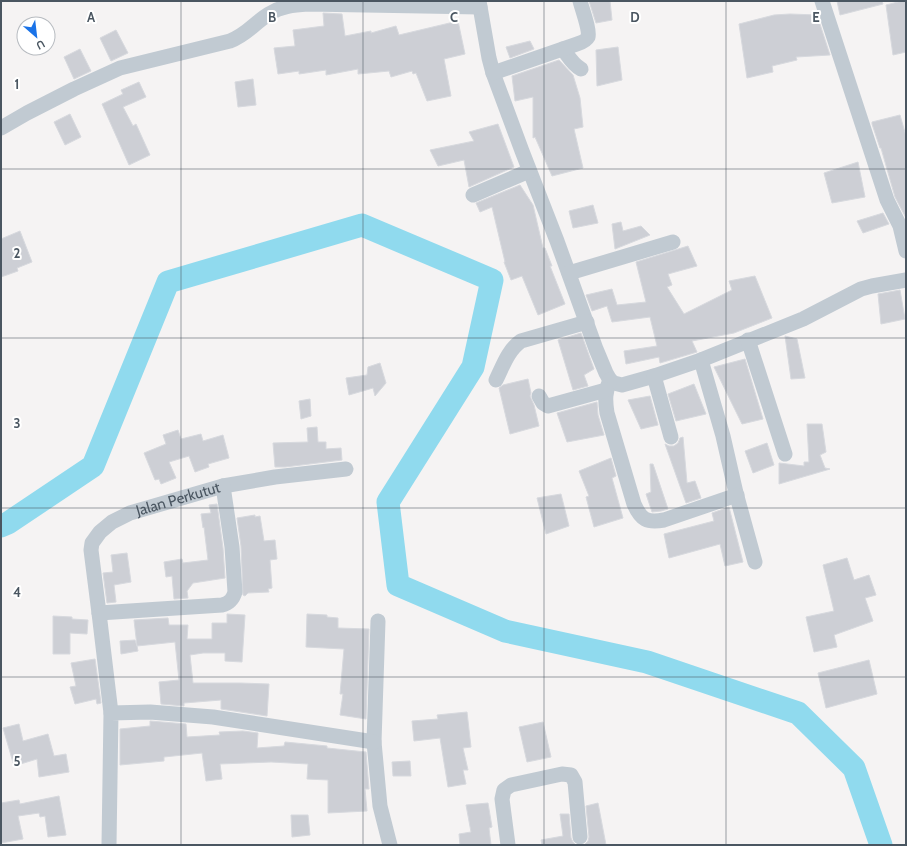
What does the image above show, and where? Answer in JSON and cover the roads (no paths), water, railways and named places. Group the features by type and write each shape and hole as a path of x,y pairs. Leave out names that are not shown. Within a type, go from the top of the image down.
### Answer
{"street":[{"path":"493,73 585,40 588,36 588,30 580,1"},
{"path":"822,1 888,200 900,226 906,251"},
{"path":"1,128 74,89 120,68 230,41 246,33 268,14 284,7 308,4 479,4 493,73 529,171 551,223 608,385 605,400 607,413 638,513 642,518 648,521 656,522 736,496"},
{"path":"563,49 577,67 581,69"},
{"path":"473,195 529,171"},
{"path":"569,273 673,242"},
{"path":"539,396 543,403 548,406 614,383 622,385 654,376 701,360 803,319 861,289 906,280"},
{"path":"496,380 509,352 515,344 587,322"},
{"path":"748,340 785,454"},
{"path":"701,360 723,436 736,496 755,562"},
{"path":"654,376 671,437"},
{"name":"Jalan Perkutut","path":"109,845 111,713 91,550 92,543 100,532 112,522 130,513 222,486 275,477 346,469"},
{"path":"99,613 222,605 227,604 233,599 235,592 232,546 222,486"},
{"path":"378,621 374,742 380,806 390,845"},
{"path":"111,713 150,712 213,718 374,742"},
{"path":"508,845 502,799 504,790 511,786 562,774 570,775 576,782 580,837"}],"waterway":[{"path":"1,526 8,523 93,466 168,282 362,225 492,280 473,367 388,502 398,585 505,631 647,662 798,713 854,768 881,845"}]}
